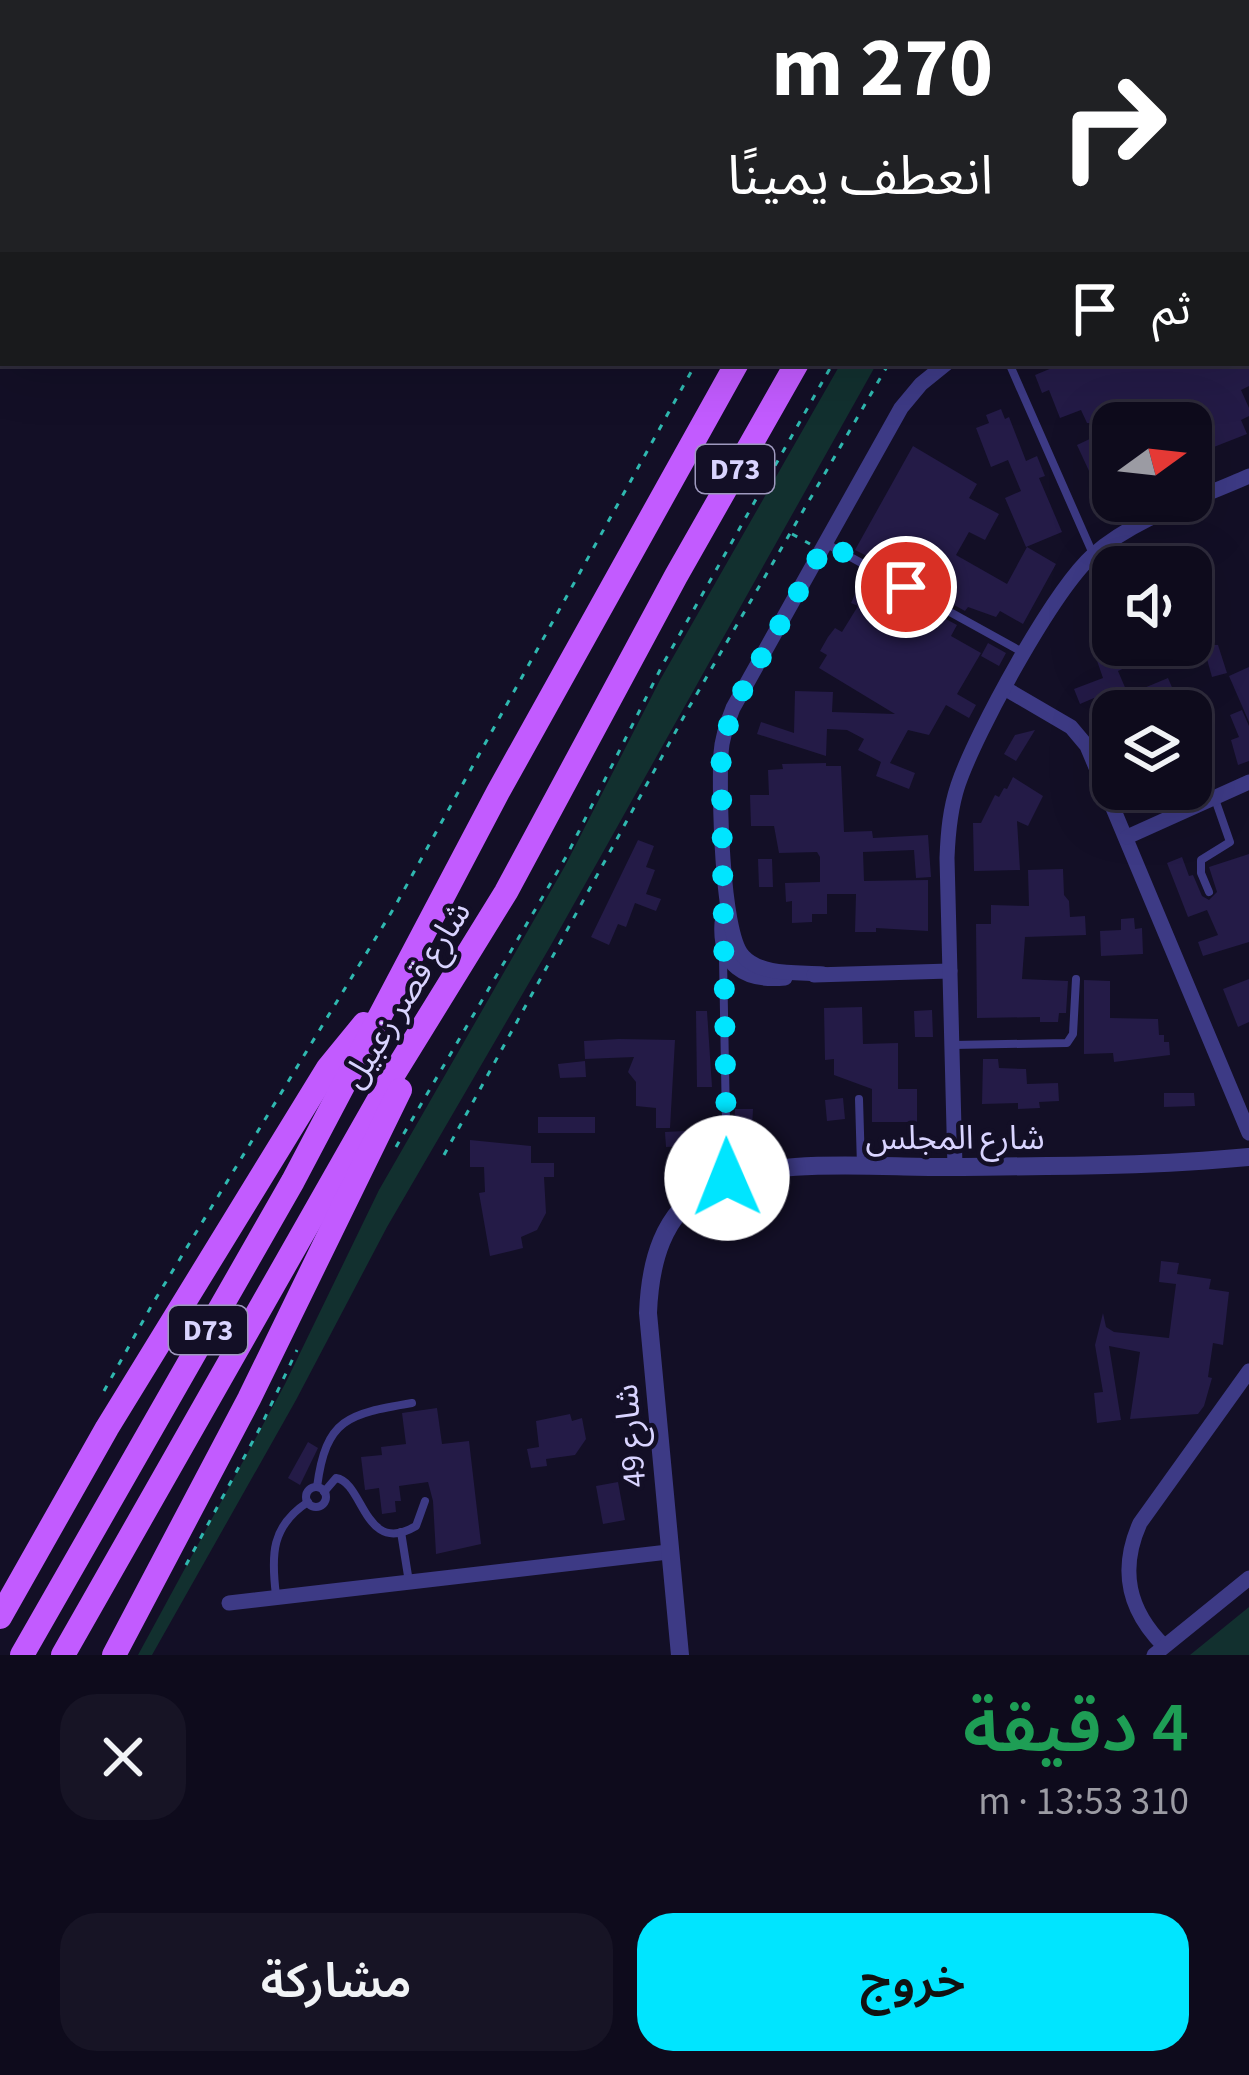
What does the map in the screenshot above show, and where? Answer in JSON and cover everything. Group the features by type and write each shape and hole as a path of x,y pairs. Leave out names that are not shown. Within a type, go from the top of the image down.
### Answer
{"main road":[{"name":"شارع قصر زعبيل","path":"22,1655 293,1181 498,792 735,366"},
{"path":"760,423 761,394 776,366"},
{"name":"شارع قصر زعبيل","path":"63,1655 366,1120 506,892 795,366"},
{"path":"0,1617 106,1428 328,1068 386,1001"},
{"path":"114,1655 259,1379 405,1079 421,1031"}],"street":[{"path":"823,974 762,968 741,955 730,932 721,753 725,730 902,408 943,366"},
{"path":"1105,546 1119,535 1249,476"},
{"path":"955,1167 949,822 969,755 1064,588 1092,556"},
{"path":"1006,689 1070,727 1087,746 1249,1133"},
{"path":"1127,837 1249,782"},
{"path":"725,878 723,947 746,976 759,980 950,971"},
{"name":"شارع المجلس","path":"674,1216 707,1187 727,1178 783,1169 1117,1166 1249,1157"},
{"name":"شارع 49","path":"674,1216 654,1262 648,1312 680,1655"},
{"path":"1249,1371 1140,1523 1126,1570 1137,1612 1159,1651 1249,1578"},
{"path":"229,1603 668,1552"}],"lane":[{"path":"1010,366 1092,553"},
{"path":"826,543 1026,654"},
{"path":"1210,892 1201,860 1230,842 1215,797"},
{"path":"723,947 727,1178"},
{"path":"952,1045 1067,1043 1073,1034 1076,979"},
{"path":"859,1099 861,1167"},
{"path":"412,1402 367,1410 338,1425 321,1453 320,1490 323,1504 314,1507 306,1494 320,1490 336,1478 343,1478 372,1523 401,1532 422,1519 424,1501"},
{"path":"276,1598 273,1545 286,1520 308,1502"},
{"path":"401,1532 409,1582"}],"path":[{"path":"98,1402 153,1303 394,908 694,366"},
{"path":"395,1149 566,856 663,664 831,366"},
{"path":"444,1156 688,709 887,366"},
{"path":"185,1566 262,1426 296,1352"}],"green space":[{"path":"839,366 875,366 387,1227 152,1655 138,1655 285,1384 379,1190 565,866 660,680"},
{"path":"1249,1607 1249,1655 1190,1655"}],"building":[{"path":"1057,366 1249,366 1249,386 1241,390 1249,408 1249,416 1241,420 1247,434 1212,448 1212,402 1092,402 1092,423 1087,423 1081,410 1060,418 1049,390 1042,393 1035,375"},
{"path":"1001,409 1005,419 1009,417 1026,461 1037,456 1045,476 1039,478 1062,532 1026,547 1005,498 1021,491 1008,460 991,467 976,428 989,423 986,415"},
{"path":"1092,438 1092,478 1077,445"},
{"path":"913,446 977,484 969,498 999,514 985,540 969,532 956,555 1007,584 1027,547 1056,564 1023,624 1000,611 996,617 968,607 965,611 936,595 947,575 900,543 887,566 855,550"},
{"path":"861,581 915,613 920,605 957,625 951,636 981,653 957,694 976,705 969,718 946,705 929,735 908,730 890,763 915,773 909,789 876,776 881,762 858,750 864,739 847,730 827,729 826,756 757,734 761,722 794,733 795,691 833,692 832,712 895,714 819,668 827,655 820,651 828,637 835,628 842,632 858,606 851,603"},
{"path":"988,643 1006,653 999,666 981,656"},
{"path":"1212,645 1218,645 1227,673 1212,677"},
{"path":"1099,666 1129,666 1118,671 1126,690 1092,690 1092,699 1080,704 1074,689 1103,678"},
{"path":"1249,667 1249,722 1229,676"},
{"path":"1168,678 1173,690 1139,690"},
{"path":"1242,710 1249,726 1249,761 1238,765 1231,740 1239,737 1230,715"},
{"path":"1035,730 1016,761 1004,754 1015,735"},
{"path":"782,764 841,766 844,832 872,831 873,838 928,835 931,877 916,878 914,850 863,852 864,881 928,880 928,931 876,928 876,932 855,932 856,894 827,894 827,914 812,914 812,922 792,923 792,901 786,902 785,883 820,882 820,857 817,852 779,853 774,826 751,826 750,795 769,795 768,770 783,769"},
{"path":"1013,777 1043,796 1028,826 1017,821 1020,870 974,871 973,823 981,823 995,795 1007,789"},
{"path":"638,840 654,846 646,867 655,870 646,894 661,899 656,911 635,903 626,927 618,924 609,945 591,937"},
{"path":"1249,854 1249,942 1203,956 1198,942 1218,935 1207,910 1188,917 1167,863 1182,857 1189,876 1193,875 1202,896 1209,900 1217,892 1209,867"},
{"path":"758,859 772,859 773,887 759,887"},
{"path":"1063,869 1070,917 1085,916 1086,935 1025,937 1022,979 1068,981 1066,1013 1059,1013 1058,1022 1040,1022 1040,1017 977,1018 976,924 991,924 991,905 1029,906 1028,870"},
{"path":"1134,918 1135,929 1142,928 1143,954 1101,956 1100,931 1121,930 1121,919"},
{"path":"1249,979 1249,1022 1238,1027 1223,989"},
{"path":"1084,980 1110,981 1110,1018 1158,1019 1159,1035 1169,1042 1170,1055 1114,1062 1113,1053 1084,1054"},
{"path":"862,1007 863,1044 898,1043 898,1089 917,1089 917,1122 872,1122 872,1089 834,1075 834,1059 825,1060 824,1008"},
{"path":"932,1010 933,1037 915,1037 914,1011"},
{"path":"696,1011 707,1011 712,1087 697,1087"},
{"path":"675,1040 670,1128 656,1128 656,1108 636,1106 636,1082 628,1072 634,1057 585,1059 584,1041"},
{"path":"983,1059 998,1059 999,1068 1026,1069 1027,1084 1058,1083 1059,1101 1018,1109 1018,1103 982,1104"},
{"path":"585,1061 586,1077 560,1078 558,1064"},
{"path":"1164,1093 1194,1093 1195,1106 1164,1107"},
{"path":"843,1098 845,1119 827,1121 825,1100"},
{"path":"735,1109 753,1109 752,1128 734,1127"},
{"path":"538,1117 595,1117 595,1133 538,1133"},
{"path":"704,1130 705,1145 666,1147 665,1132"},
{"path":"470,1140 531,1146 531,1163 554,1163 554,1177 544,1177 546,1213 537,1230 521,1237 523,1248 490,1256 479,1193 485,1192 484,1167 470,1167"},
{"path":"1161,1261 1179,1263 1177,1274 1211,1279 1209,1289 1229,1292 1223,1345 1213,1343 1208,1377 1212,1378 1204,1406 1198,1414 1130,1419 1140,1352 1109,1346 1121,1420 1097,1423 1094,1393 1103,1392 1095,1345 1103,1313 1106,1327 1114,1332 1169,1338 1176,1284 1159,1282"},
{"path":"437,1408 442,1444 469,1441 481,1544 436,1554 428,1482 399,1486 401,1501 395,1501 396,1512 382,1514 379,1488 365,1490 361,1457 382,1455 381,1447 406,1444 402,1413"},
{"path":"570,1414 572,1421 582,1418 586,1439 575,1455 546,1459 547,1466 531,1468 527,1449 539,1447 536,1421"},
{"path":"308,1442 318,1448 300,1485 288,1478"},
{"path":"618,1482 625,1520 603,1524 596,1486"}],"route":[{"path":"727,1178 721,753 725,730 826,543 906,587"}]}
